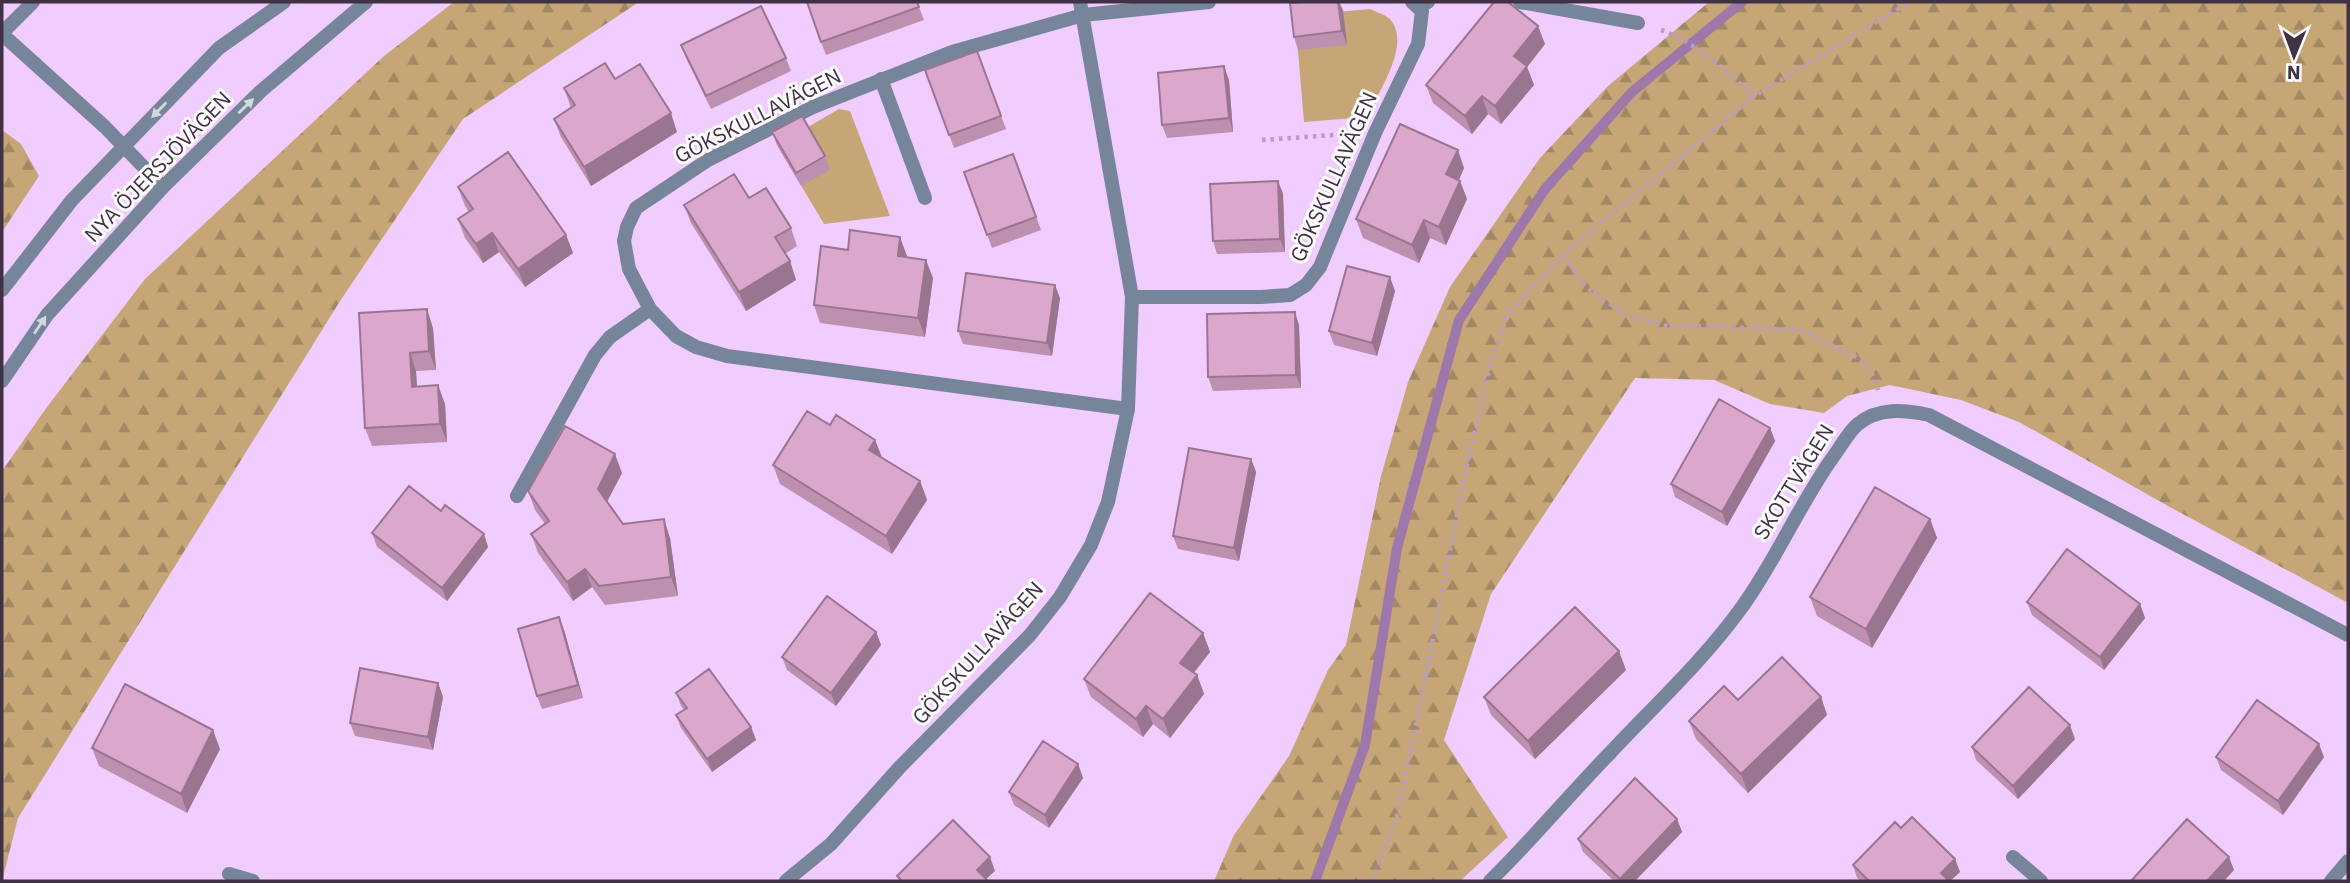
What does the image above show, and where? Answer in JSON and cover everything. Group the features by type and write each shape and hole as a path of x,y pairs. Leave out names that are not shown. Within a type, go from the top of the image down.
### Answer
{"street":[{"path":"33,2 2,33 124,146 163,187"},
{"name":"NYA ÖJERSJÖVÄGEN","path":"2,290 72,200 219,48 285,2"},
{"name":"NYA ÖJERSJÖVÄGEN","path":"2,381 47,315 163,187 261,91 366,2"},
{"name":"GÖKSKULLAVÄGEN","path":"1128,409 727,356 696,347 676,335 650,309 629,269 624,241 636,208 708,160 813,107 881,79 1081,8 1209,2"},
{"path":"1520,2 1638,23"},
{"name":"GÖKSKULLAVÄGEN","path":"1132,296 1261,297 1290,295 1306,285 1320,267 1375,133 1419,44 1422,11 1419,3"},
{"name":"GÖKSKULLAVÄGEN","path":"786,881 831,844 899,768 1030,635 1060,597 1091,545 1108,502 1128,409 1132,296 1081,8"},
{"path":"881,79 925,198"},
{"path":"517,496 595,355 610,337 650,309"},
{"path":"1884,411 1910,411 1929,415 2348,635"},
{"name":"SKOTTVÄGEN","path":"1490,881 1712,644 1742,606 1827,466 1855,426 1871,414 1884,411"},
{"path":"2013,857 2040,881"},
{"path":"2331,881 2348,861"},
{"path":"229,874 253,881"}],"path":[{"path":"1373,881 1399,810 1465,475 1493,354 1509,312 1563,255 1754,96 1910,2"},
{"path":"1676,35 1754,96"},
{"path":"1262,140 1375,133"},
{"path":"1563,255 1586,287 1626,315 1671,327 1800,330 1860,359 1875,378 1884,411"}],"green space":[{"path":"454,2 639,2 463,119 342,298 18,818 2,881 2,471 47,407 145,279 384,56"},
{"path":"1709,2 2348,2 2348,603 2019,422 1961,400 1890,385 1847,396 1824,413 1770,404 1714,380 1635,378 1491,594 1444,740 1508,837 1460,881 1214,881 1234,835 1289,756 1328,670 1346,645 1381,476 1408,382 1450,287 1540,158 1608,86"},
{"path":"1370,9 1390,19 1396,30 1397,42 1391,69 1366,117 1304,122 1295,16"},
{"path":"839,109 850,111 890,216 824,224 777,145"},
{"path":"2,130 21,144 39,176 2,232"}],"building":[{"path":"807,2 917,2 919,7 821,42"},
{"path":"1338,2 1342,31 1294,37 1290,3"},
{"path":"1494,2 1508,2 1538,26 1514,56 1527,66 1495,106 1482,96 1465,116 1426,85"},
{"path":"761,6 786,58 706,96 681,45"},
{"path":"977,51 1001,116 949,135 925,70"},
{"path":"605,63 615,79 640,64 671,113 584,167 554,119 575,105 564,88"},
{"path":"1224,66 1229,118 1162,125 1158,73"},
{"path":"802,116 825,156 796,173 772,132"},
{"path":"1400,124 1458,150 1446,174 1460,181 1439,227 1424,220 1412,245 1356,219"},
{"path":"508,152 566,235 518,269 492,233 476,244 458,219 473,209 458,187"},
{"path":"1013,154 1036,217 987,235 964,172"},
{"path":"734,174 749,198 766,188 791,228 775,237 790,261 739,292 684,205"},
{"path":"1278,181 1280,239 1213,241 1210,184"},
{"path":"850,230 900,237 898,256 926,260 918,318 814,305 821,246 848,250"},
{"path":"1347,266 1390,277 1372,343 1329,331"},
{"path":"966,273 1055,285 1047,343 958,331"},
{"path":"427,309 429,351 410,353 412,387 438,385 440,424 365,428 359,313"},
{"path":"1295,312 1296,375 1208,377 1207,314"},
{"path":"1719,399 1770,428 1722,512 1671,484"},
{"path":"807,411 830,425 836,415 875,440 869,450 920,481 886,536 773,465"},
{"path":"565,426 615,454 598,489 623,524 664,519 671,577 599,586 585,569 567,582 531,534 549,521 528,491"},
{"path":"1189,448 1251,459 1234,548 1173,536"},
{"path":"409,486 441,511 445,505 484,534 442,588 372,533"},
{"path":"1875,487 1930,519 1866,629 1810,597"},
{"path":"2067,549 2140,604 2100,657 2027,602"},
{"path":"1150,593 1203,633 1180,663 1197,675 1163,719 1146,706 1136,719 1084,679"},
{"path":"827,596 876,632 831,693 782,657"},
{"path":"1575,607 1619,651 1528,741 1484,697"},
{"path":"559,617 578,685 537,696 518,629"},
{"path":"1782,657 1821,697 1741,774 1689,721 1724,686 1738,700"},
{"path":"360,668 438,683 428,737 350,723"},
{"path":"709,669 751,727 707,759 676,715 687,708 676,693"},
{"path":"125,684 213,730 181,794 92,748"},
{"path":"2029,687 2070,725 2013,786 1972,747"},
{"path":"2257,700 2319,744 2278,801 2216,757"},
{"path":"1043,741 1078,764 1045,815 1009,792"},
{"path":"1635,778 1677,819 1620,879 1578,839"},
{"path":"1912,817 1955,859 1941,873 1948,880 1869,881 1853,865 1895,822 1901,828"},
{"path":"2187,819 2229,857 2207,881 2131,881"},
{"path":"953,820 990,857 977,870 988,881 902,881 897,876"}],"waterway":[{"path":"1315,881 1365,745 1397,548 1459,320 1545,189 1632,92 1742,2"}]}
